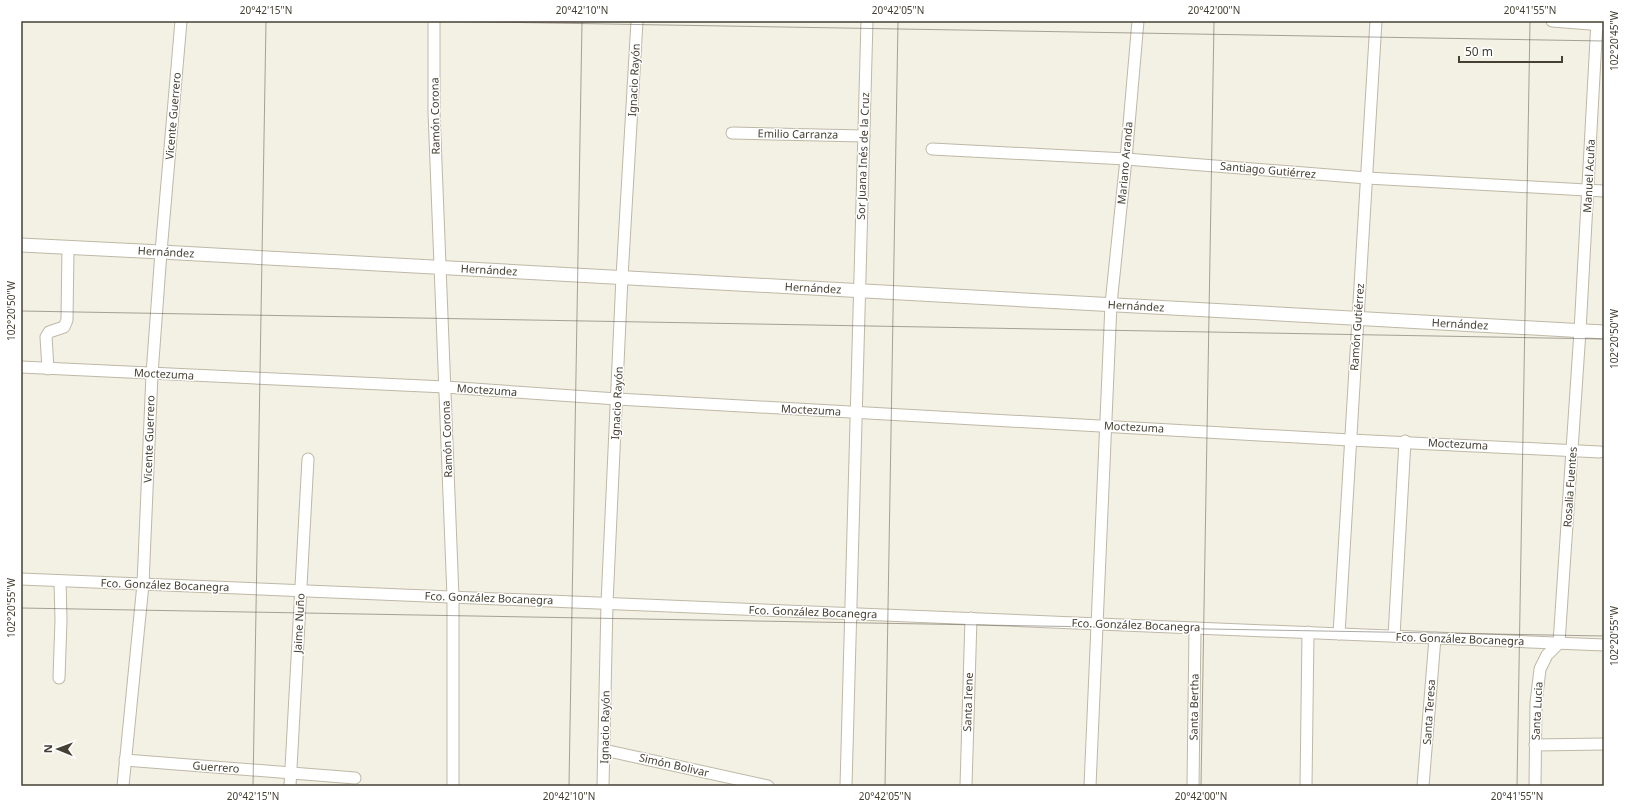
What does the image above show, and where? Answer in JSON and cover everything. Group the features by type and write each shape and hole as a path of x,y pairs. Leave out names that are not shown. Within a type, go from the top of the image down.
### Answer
{"street":[{"name":"Vicente Guerrero","path":"123,786 143,584 152,374 181,21"},
{"name":"Ramón Corona","path":"434,21 434,112 453,597 453,786"},
{"name":"Ignacio Rayón","path":"603,786 607,603 622,277 637,21"},
{"name":"Sor Juana Inés de la Cruz","path":"846,786 867,21"},
{"name":"Mariano Aranda","path":"1090,786 1111,304 1138,21"},
{"name":"Ramón Gutiérrez","path":"1339,634 1376,21"},
{"path":"1552,21 1599,23"},
{"name":"Manuel Acuña","path":"1580,331 1599,23"},
{"name":"Emilio Carranza","path":"732,133 864,136"},
{"name":"Santiago Gutiérrez","path":"932,149 1126,159 1367,178 1604,191"},
{"name":"Hernández","path":"21,246 440,267 1604,332"},
{"path":"48,369 46,337 49,332 64,327 67,320 68,248"},
{"name":"Rosalia Fuentes","path":"1559,643 1580,331"},
{"name":"Moctezuma","path":"21,367 445,387 617,399 1350,440 1405,441 1600,452"},
{"path":"1394,636 1405,441"},
{"name":"Jaime Nuño","path":"290,786 308,459"},
{"name":"Fco. González Bocanegra","path":"21,579 1604,645"},
{"path":"59,678 61,620 60,581"},
{"name":"Santa Irene","path":"966,786 971,618"},
{"name":"Santa Bertha","path":"1193,786 1195,628"},
{"path":"1306,786 1308,632"},
{"name":"Santa Teresa","path":"1423,786 1434,638"},
{"name":"Santa Lucia","path":"1535,786 1536,703 1540,669 1547,655 1559,643"},
{"path":"1536,745 1604,744"},
{"name":"Simón Bolivar","path":"604,750 768,786"},
{"name":"Guerrero","path":"125,760 355,778"}]}
